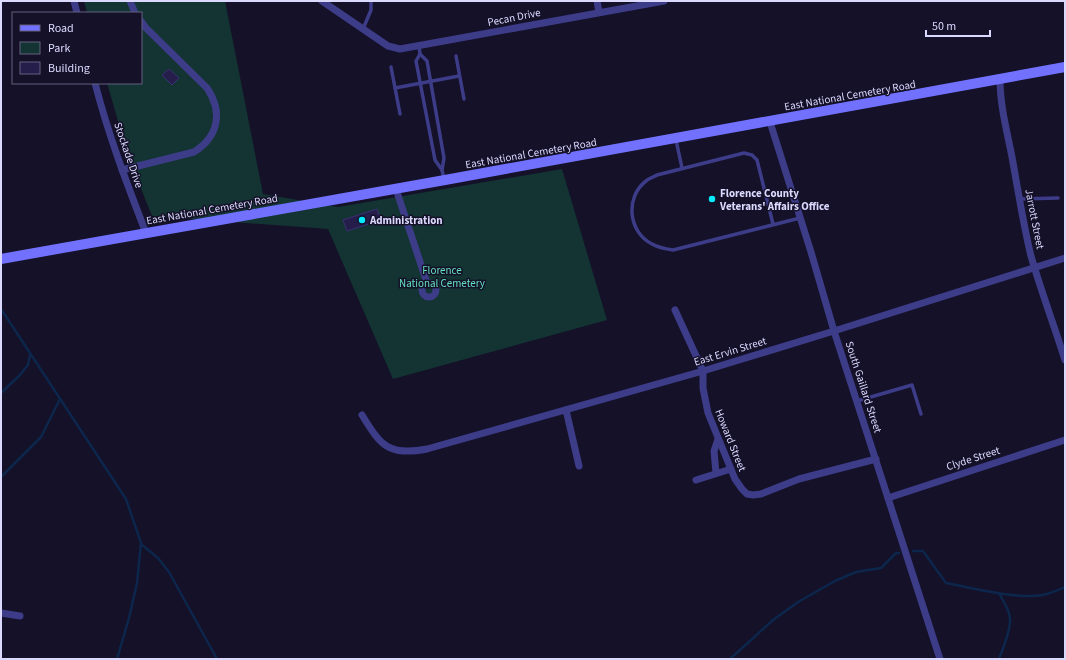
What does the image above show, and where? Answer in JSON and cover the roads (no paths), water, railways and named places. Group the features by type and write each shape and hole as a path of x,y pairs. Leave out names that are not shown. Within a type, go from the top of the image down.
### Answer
{"street":[{"path":"74,1 77,12"},
{"path":"130,1 135,12"},
{"name":"Pecan Drive","path":"322,1 394,48 420,50 599,12 664,1"},
{"path":"597,1 599,12"},
{"path":"122,170 194,152 204,146 212,134 217,121 217,109 213,97 207,88 142,22"},
{"name":"East National Cemetery Road","path":"1,259 770,122 1065,67"},
{"name":"Jarrott Street","path":"1000,79 1002,112 1026,235 1065,360"},
{"name":"Stockade Drive","path":"95,84 122,170 146,233"},
{"name":"South Gaillard Street","path":"770,122 834,331 940,659"},
{"path":"396,189 427,283"},
{"name":"East Ervin Street","path":"362,415 378,439 384,445 402,452 426,449 703,371 1065,258"},
{"name":"Howard Street","path":"675,310 703,371 704,393 708,414 735,479 742,490 747,494 761,494 799,479 876,459"},
{"path":"566,410 580,466"},
{"path":"716,473 714,451 718,439"},
{"name":"Clyde Street","path":"888,498 1065,440"},
{"path":"696,480 731,469"},
{"path":"1,613 20,616"}],"lane":[{"path":"363,29 371,10 371,1"},
{"path":"420,50 427,61 431,81 444,158 442,170"},
{"path":"420,50 416,61 420,83 435,160 442,170 445,180"},
{"path":"456,56 464,99"},
{"path":"392,67 400,114"},
{"path":"395,88 459,76"},
{"path":"676,138 682,168"},
{"path":"773,224 758,160 752,154 744,152 657,175 646,181 637,191 632,211 637,231 644,239 651,244 673,250 800,218"},
{"path":"1020,200 1058,198"},
{"path":"857,401 912,385 921,414"}],"waterway":[{"path":"1,309 126,499 141,543 137,583 117,659"},
{"path":"1,393 28,365 30,355"},
{"path":"1,477 41,437 60,399"},
{"path":"141,544 158,558 169,572 217,659"},
{"path":"913,551 923,551 946,583 997,593 1024,596 1047,594 1065,587"},
{"path":"730,659 773,620 798,602 835,581 856,572 881,568 896,553 899,553"},
{"path":"999,593 1008,609 1010,616 1008,634 999,659"}],"place":[{"name":"Florence County Veterans' Affairs Office","path":"712,199"},
{"name":"Administration","path":"362,220"}],"park label":[{"name":"Florence National Cemetery","path":"442,276"}]}
